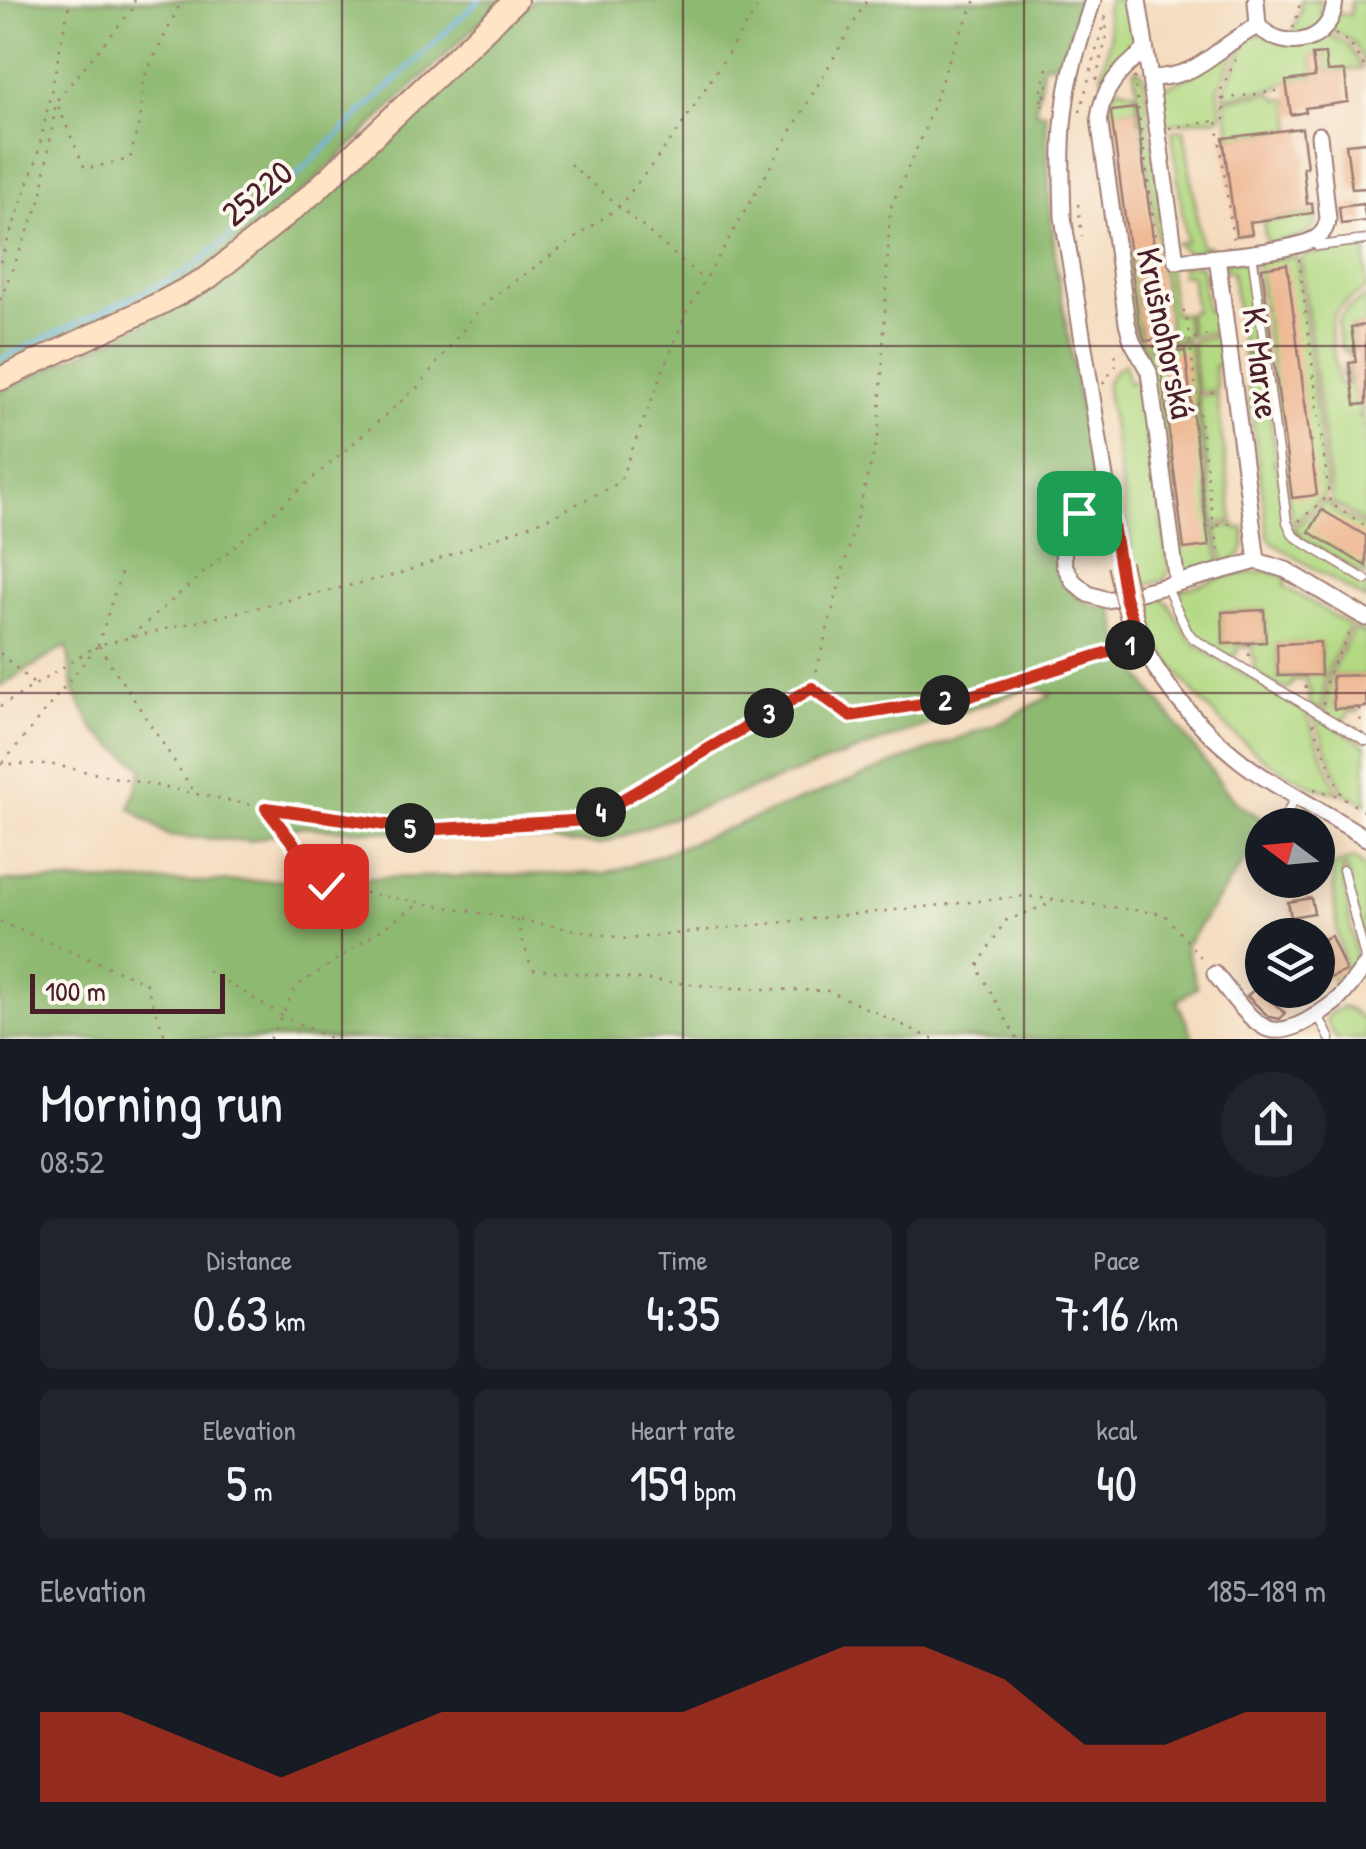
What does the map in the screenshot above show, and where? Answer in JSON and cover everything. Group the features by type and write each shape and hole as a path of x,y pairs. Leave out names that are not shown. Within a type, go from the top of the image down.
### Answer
{"street":[{"name":"25220","path":"0,379 210,276 313,193 516,0"},
{"path":"1093,0 1065,104 1063,218 1119,564 1137,635 1154,665 1197,720 1230,752 1265,778 1299,791 1366,838"},
{"path":"1138,0 1138,56 1150,78 1176,261 1312,240 1324,231 1328,218 1318,135"},
{"path":"1150,78 1172,78 1191,71 1253,28 1256,0"},
{"path":"1253,28 1275,39 1299,41 1324,29 1333,18 1336,0"},
{"name":"Krušnohorská","path":"1138,56 1105,93 1099,118 1128,324 1135,348 1149,372 1171,585"},
{"name":"K. Marxe","path":"1217,257 1257,561"},
{"path":"1108,495 1079,513 1066,530 1064,565 1073,581 1088,594 1107,600 1257,561 1286,570 1363,616"},
{"path":"1215,974 1248,1014 1266,1028 1281,1032 1337,1000 1366,963"}],"lane":[{"path":"1312,240 1318,246 1366,240"},
{"path":"1252,252 1287,522 1302,542 1366,580"},
{"name":"Krušnohorská","path":"1171,585 1194,640 1364,739"},
{"path":"1290,808 1299,791"},
{"path":"1343,870 1366,963"},
{"path":"1322,1011 1320,1020 1330,1039"}],"path":[{"path":"0,262 38,159 70,0"},
{"path":"0,300 41,199 56,101 136,5 134,0"},
{"path":"56,101 85,169 130,159 141,114 143,80 182,0"},
{"path":"130,637 419,386 483,304 620,206 678,132 762,0"},
{"path":"0,707 98,645 399,574 551,517 619,483 686,313 867,0"},
{"path":"1,764 49,764 266,808 422,830 588,820 812,688 879,433 890,209 923,134 952,50 976,0"},
{"path":"1096,80 1107,35 1107,0"},
{"path":"1288,42 1299,12 1299,0"},
{"path":"1078,116 1106,17"},
{"path":"1158,130 1225,120 1221,90 1253,28"},
{"path":"1324,29 1349,42 1366,69"},
{"path":"1138,56 1139,123 1170,343"},
{"path":"1047,68 1042,108 1050,76"},
{"path":"1222,99 1276,91 1277,96"},
{"path":"1217,120 1235,254"},
{"path":"570,164 705,281"},
{"path":"1077,200 1083,246"},
{"path":"1296,253 1330,502 1366,526"},
{"path":"1289,281 1302,278"},
{"path":"1183,310 1214,526 1224,570"},
{"path":"1294,315 1306,313"},
{"path":"1101,366 1104,384 1116,364 1115,356 1135,348 1210,334"},
{"path":"1298,351 1310,350"},
{"path":"1185,353 1191,352"},
{"path":"1187,367 1193,367"},
{"path":"1302,378 1314,376"},
{"path":"1190,395 1217,392"},
{"path":"1305,406 1318,406"},
{"path":"1194,422 1200,422"},
{"path":"1196,436 1202,436"},
{"path":"1310,441 1323,440"},
{"path":"1198,458 1205,457"},
{"path":"1314,476 1327,475"},
{"path":"1203,492 1210,492"},
{"path":"1290,528 1329,495"},
{"path":"1336,518 1340,511"},
{"path":"1207,527 1234,523"},
{"path":"1,764 98,645 123,567"},
{"path":"1322,716 1327,676 1363,616"},
{"path":"812,688 850,716 970,696 1137,635"},
{"path":"1249,643 1250,672"},
{"path":"98,645 195,793"},
{"path":"0,653 35,685"},
{"path":"1305,676 1307,708 1342,796"},
{"path":"1359,708 1364,739"},
{"path":"1299,791 1342,796 1364,810"},
{"path":"266,808 326,886 627,938 1025,896 1164,914 1215,974"},
{"path":"1017,1039 977,967 1005,922 1058,900"},
{"path":"270,1039 296,987 421,902"},
{"path":"515,919 532,969 733,988 829,991 933,1039"},
{"path":"0,922 145,982 166,1039"},
{"path":"208,971 332,1039"}],"green space":[{"path":"0,0 503,0 306,189 213,263 180,284 0,369"},
{"path":"533,0 1081,0 1068,42 1055,65 1044,63 1035,112 1046,113 1056,263 1093,483 1059,517 1052,547 1057,570 1070,591 1090,604 1113,607 1123,653 1234,801 1245,808 1245,860 1185,946 1197,987 1177,1001 1194,1039 0,1039 0,881 203,882 606,873 1008,719 1051,695 1034,686 600,844 298,827 251,841 169,836 130,808 143,768 95,731 74,692 67,646 0,686 0,391 121,335 210,287 315,207"},
{"path":"1109,0 1132,0 1136,37 1127,59 1107,79 1101,77 1110,38 1106,9"},
{"path":"1301,0 1321,0 1320,13 1330,14 1315,30 1291,37 1300,12"},
{"path":"1351,0 1366,0 1365,64 1352,41 1329,29 1338,14 1350,15"},
{"path":"1326,33 1348,45 1362,68 1327,72 1325,54 1312,55 1315,77 1225,97 1224,90 1250,35"},
{"path":"1241,40 1218,89 1222,117 1162,125 1157,91 1192,75"},
{"path":"1134,70 1143,74 1174,314 1185,314 1188,337 1171,341"},
{"path":"1116,86 1136,95 1139,122 1136,108 1111,112 1141,341 1167,336 1168,342 1140,348 1135,338 1104,119"},
{"path":"1271,93 1279,100 1289,99 1293,129 1231,137 1225,100"},
{"path":"1184,129 1201,246 1210,246 1186,253 1176,243 1186,242 1172,131"},
{"path":"1315,213 1317,221 1308,232 1266,243 1263,221"},
{"path":"1366,247 1366,289 1337,310 1331,329 1339,385 1345,385 1343,370 1349,362 1350,371 1345,372 1351,380 1346,381 1352,384 1355,405 1362,404 1363,412 1358,413 1363,416 1366,434 1366,524 1332,502 1301,260 1305,255"},
{"path":"1294,256 1326,486 1324,496 1292,524 1257,261"},
{"path":"1247,260 1262,352 1243,354 1232,271 1224,271 1224,263"},
{"path":"1199,265 1206,310 1219,310 1222,330 1191,336 1188,313 1195,311 1191,275 1181,275 1182,266"},
{"path":"1366,297 1366,325 1351,327 1354,350 1349,351 1350,355 1340,347 1338,321 1346,310"},
{"path":"1222,334 1227,364 1214,366 1217,390 1198,392 1192,341"},
{"path":"1186,341 1220,566 1188,573 1179,565 1143,352"},
{"path":"1263,354 1262,374 1276,457 1273,458 1287,527 1366,583 1366,600 1268,537 1244,356"},
{"path":"1136,362 1141,364 1169,570 1164,580 1141,587 1133,561 1106,383 1125,364 1128,383 1138,381"},
{"path":"1217,394 1233,521 1215,524 1198,396"},
{"path":"1326,501 1366,528 1366,576 1304,539 1294,528"},
{"path":"1234,525 1235,529 1244,528 1244,547 1236,559 1224,565 1216,528"},
{"path":"1264,571 1287,578 1284,586 1350,626 1325,675 1321,711 1310,703 1311,690 1307,689 1307,675 1321,674 1320,643 1277,644 1278,676 1303,676 1303,680 1294,680 1284,689 1259,675 1252,664 1256,658 1252,658 1252,643 1266,642 1264,610 1222,612 1223,644 1248,643 1248,647 1239,647 1237,654 1229,657 1201,638 1182,613 1178,591"},
{"path":"1157,595 1169,604 1189,638 1202,649 1305,710 1338,793 1289,774 1263,757 1238,738 1194,693 1162,649 1154,631 1144,599"},
{"path":"1354,628 1366,635 1366,675 1333,676 1334,708 1358,708 1358,712 1348,712 1339,722 1325,713 1329,676"},
{"path":"1313,714 1366,745 1366,804 1344,794"},
{"path":"1354,858 1366,869 1366,952 1346,867 1342,869 1356,960 1339,990 1335,975 1346,971 1337,932 1335,865"},
{"path":"1342,1007 1366,1023 1366,1039 1336,1039 1327,1015"}],"building":[{"path":"1325,54 1327,72 1345,73 1348,102 1305,108 1306,112 1291,115 1286,81 1315,77 1312,55"},
{"path":"1136,108 1166,338 1145,341 1139,323 1111,113"},
{"path":"1302,128 1307,204 1312,203 1313,213 1250,222 1252,234 1236,236 1223,138"},
{"path":"1366,142 1366,188 1352,189 1346,144"},
{"path":"1363,204 1366,221 1341,224 1339,207"},
{"path":"1287,264 1317,495 1292,498 1262,268"},
{"path":"1366,325 1366,404 1355,405 1349,363 1356,362 1351,327"},
{"path":"1185,351 1209,546 1184,549 1159,354"},
{"path":"1322,510 1366,536 1366,566 1309,532"},
{"path":"1264,610 1266,642 1223,644 1222,612"},
{"path":"1320,642 1321,675 1278,676 1277,644"},
{"path":"1366,675 1366,707 1334,709 1332,676"},
{"path":"1311,898 1314,913 1291,917 1288,902"},
{"path":"1335,945 1346,971 1335,976"},
{"path":"1260,1008 1279,1008 1285,1013 1280,1019 1269,1017"}],"waterway":[{"path":"0,359 188,271 250,220 479,0"}],"route":[{"path":"326,886 266,808 422,830 588,820 812,688 850,716 970,696 1140,642 1125,597 1108,495 1079,513"}]}
